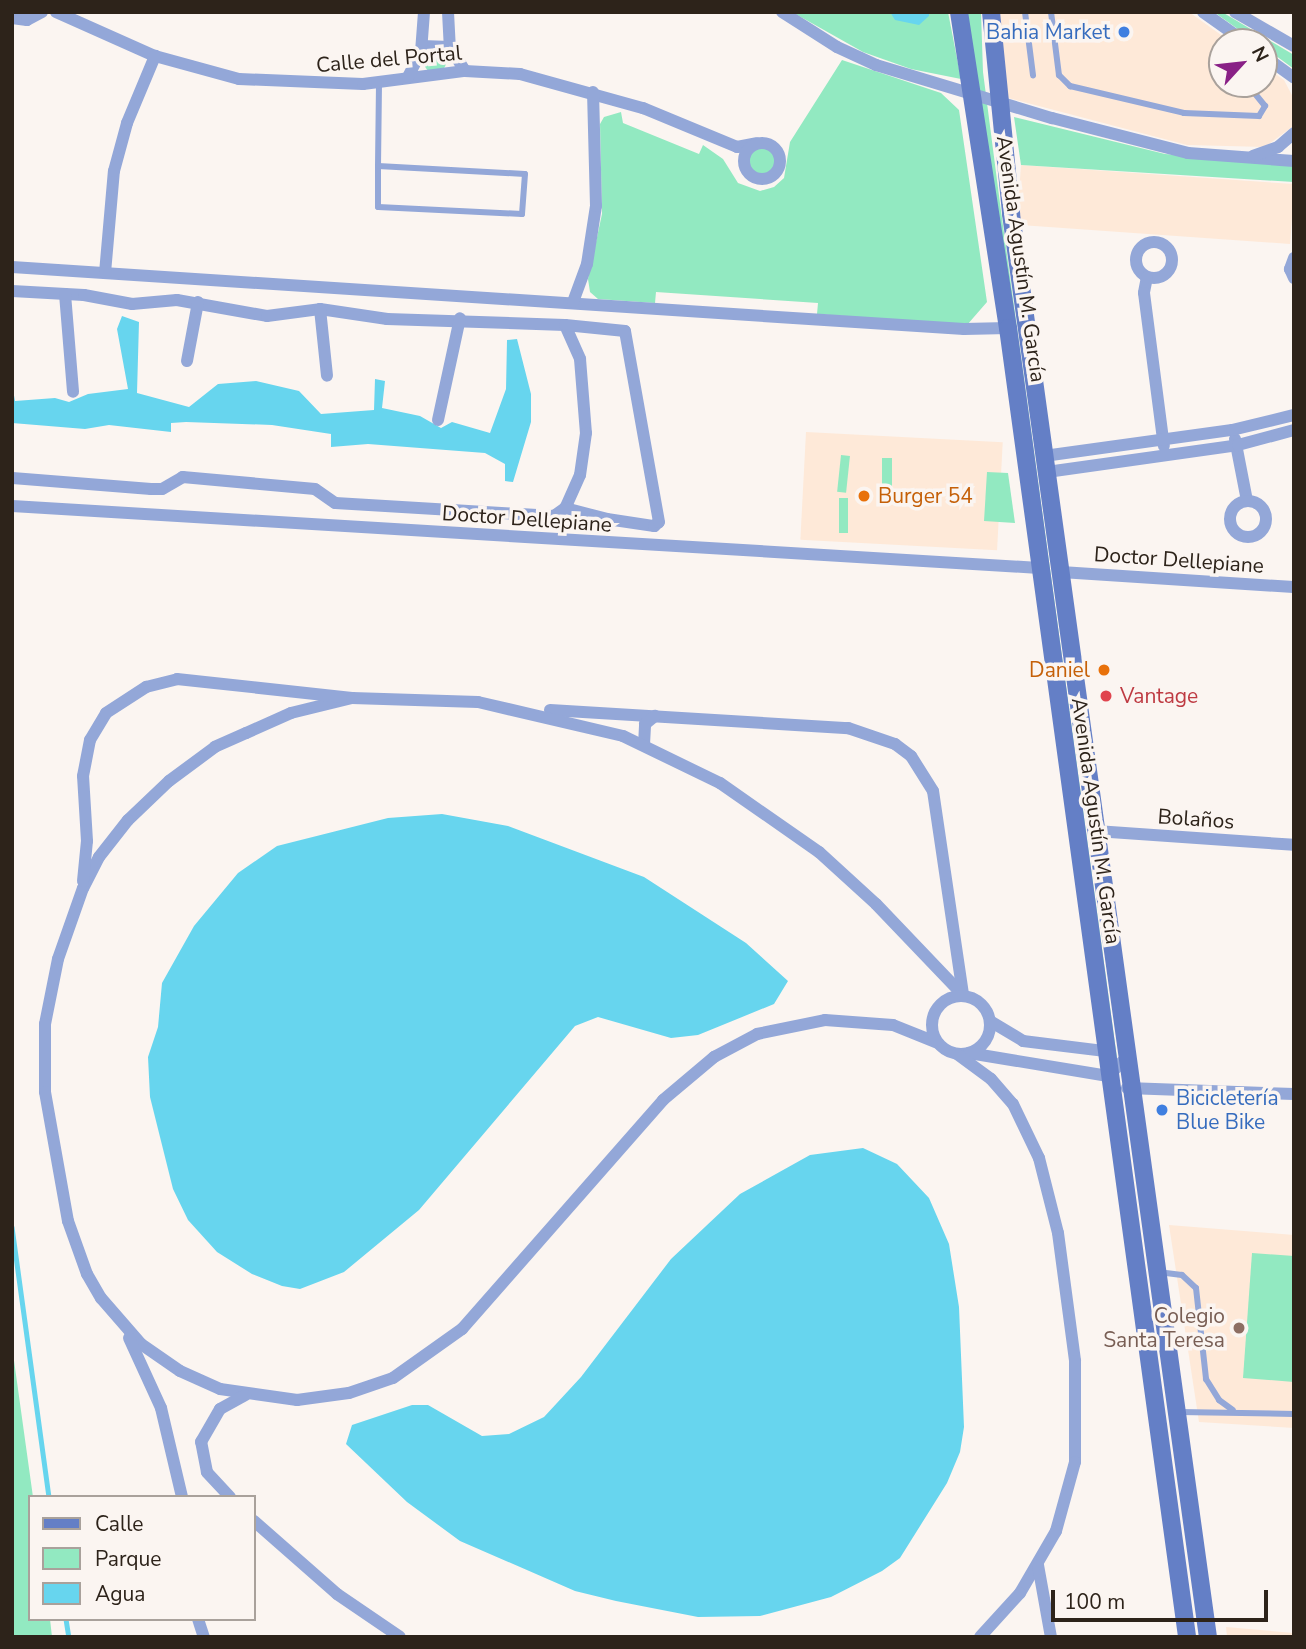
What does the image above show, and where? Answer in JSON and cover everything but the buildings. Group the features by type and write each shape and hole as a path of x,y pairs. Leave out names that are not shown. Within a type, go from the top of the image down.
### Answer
{"main road":[{"name":"Avenida Agustín M. García","path":"959,12 1008,328 1111,1099 1187,1637"},
{"name":"Avenida Agustín M. García","path":"991,12 1010,201 1125,1059 1158,1272 1208,1637"}],"street":[{"path":"12,18 27,20 42,12"},
{"name":"Calle del Portal","path":"56,12 155,56 270,84 379,82 465,71 520,74 593,92 675,120 725,144"},
{"path":"408,77 422,46 424,12"},
{"path":"448,12 450,47 465,71"},
{"path":"782,12 856,56 1052,118 1162,148 1294,161"},
{"path":"1203,12 1225,28"},
{"path":"1235,12 1294,47"},
{"path":"422,46 450,47"},
{"path":"105,274 114,171 127,123 155,56"},
{"path":"1278,66 1294,78"},
{"path":"573,302 587,264 596,206 593,92"},
{"path":"1246,158 1278,148 1294,132"},
{"path":"725,144 769,144 778,153 778,170 763,180 751,176 725,144"},
{"path":"744,166 747,150 757,144"},
{"path":"1294,258 1290,269 1294,278"},
{"path":"12,267 964,329 1008,328"},
{"path":"1147,277 1144,293 1166,456"},
{"path":"12,291 65,294 132,304 198,302 267,316 320,309 373,318 460,318 625,331 659,522 654,526 607,519 565,508"},
{"path":"65,294 73,392"},
{"path":"187,361 198,302"},
{"path":"320,309 327,376"},
{"path":"438,420 460,318"},
{"path":"12,478 162,489 183,477 315,489 335,503 554,516 565,508 580,475 586,433 580,359 565,325"},
{"path":"1046,464 1164,439 1232,430 1294,415"},
{"path":"1232,430 1238,445 1247,501"},
{"path":"1046,464 1166,456 1238,445 1294,430"},
{"name":"Doctor Dellepiane","path":"12,506 1039,568"},
{"name":"Doctor Dellepiane","path":"1061,572 1294,587"},
{"path":"82,888 86,823 83,776 90,740 102,719 121,700 177,679 352,698 434,698 515,707 848,728 895,744 911,756 933,791 963,995"},
{"path":"278,688 288,704 283,716"},
{"path":"182,1495 176,1459 157,1397 122,1325 102,1298 78,1252 61,1197 47,1122 45,1024 58,958 82,888 112,838 192,762 283,716 352,698"},
{"path":"515,707 589,725 644,745 720,783 792,832 876,904 963,995 981,1003 990,1021 1023,1041 1105,1051"},
{"path":"644,745 645,724 655,716"},
{"path":"86,823 96,836 112,838"},
{"name":"Bolaños","path":"1096,831 1294,845"},
{"path":"928,957 945,960 956,946"},
{"path":"937,1043 932,1015 944,1000 963,995"},
{"path":"122,1325 180,1371 246,1395 297,1400 349,1393 393,1378 430,1355 462,1329 683,1079 738,1043 801,1023 851,1020 893,1025 963,1054 1108,1076 1125,1059"},
{"path":"963,1054 987,1037 990,1021"},
{"path":"1064,1069 1065,1046"},
{"path":"963,1054 1001,1090 1027,1129 1046,1183 1071,1310 1075,1462 1056,1531 1038,1565 980,1637"},
{"path":"1111,1099 1130,1086 1294,1094"},
{"path":"229,1495 202,1459 201,1443 210,1421 234,1398 246,1395"},
{"path":"176,1459 202,1459"},
{"path":"256,1523 337,1594 400,1637"},
{"path":"1038,1565 1051,1637"}],"lane":[{"path":"1025,12 1033,75"},
{"path":"1051,12 1059,75 1070,86 1184,113 1259,116 1265,106 1258,98"},
{"path":"378,166 525,174 522,214 378,207 378,166 379,82"},
{"path":"1158,1272 1182,1275 1196,1288 1206,1379 1219,1400 1233,1410"},
{"path":"1178,1412 1233,1410 1294,1414"}],"shaded area":[{"path":"996,12 1189,12 1211,28 1208,28 1208,98 1278,98 1278,76 1284,80 1294,99 1292,127 1265,147 1187,145 1001,96"},
{"path":"1021,165 1294,184 1290,244 1017,225"},
{"path":"806,432 1003,442 997,550 800,540"},
{"name":"Colegio Santa Teresa","path":"1169,1225 1294,1235 1294,1428 1199,1422"},
{"path":"1226,1627 1294,1633 1294,1637 1227,1637"}],"green space":[{"path":"792,12 948,12 961,79 911,69 863,52"},
{"path":"965,12 981,12 983,72 1001,211 1117,1058 1111,1063"},
{"path":"1214,12 1222,12 1249,28 1236,28"},
{"path":"1278,45 1294,55 1294,69 1278,57"},
{"path":"435,51 443,54 446,62 443,70 435,73 427,70 424,62 427,54"},
{"path":"842,60 941,93 959,110 987,302 967,325 817,314 818,303 656,292 655,303 598,299 590,292 588,279 602,214 600,124 604,117 621,112 623,123 699,154 703,145 723,159 738,183 760,191 774,187 784,178 790,142"},
{"path":"1014,117 1165,154 1294,165 1294,182 1021,165"},
{"path":"762,148 771,152 775,161 771,170 762,174 753,170 749,161 753,152"},
{"path":"841,455 850,456 846,493 837,492"},
{"path":"882,458 892,458 892,494 882,494"},
{"path":"987,472 1008,473 1015,523 984,521"},
{"path":"839,498 848,498 848,533 839,533"},
{"path":"1252,1253 1294,1256 1294,1382 1243,1378"},
{"path":"12,1346 33,1495 28,1495 28,1621 50,1621 52,1637 12,1637"}],"water":[{"path":"890,12 929,12 929,16 919,25 895,20"},
{"path":"122,316 139,322 137,393 189,407 218,384 256,381 299,391 321,414 374,410 375,379 385,381 382,408 420,416 441,428 452,422 490,433 506,389 507,340 517,339 531,394 531,422 513,482 505,481 505,464 485,453 368,444 331,447 331,434 272,425 171,423 171,432 109,425 85,429 12,423 12,384 15,401 55,398 69,402 88,394 128,389 117,329"},
{"path":"442,814 508,826 644,877 746,943 788,981 774,1004 698,1035 671,1038 598,1017 575,1026 419,1210 344,1272 300,1289 282,1286 252,1274 217,1252 188,1220 173,1189 150,1097 148,1057 158,1027 162,983 194,926 238,873 277,846 388,818"},
{"path":"863,1148 897,1164 929,1198 949,1244 959,1307 964,1427 960,1452 947,1483 900,1558 882,1571 831,1597 760,1616 698,1617 616,1601 575,1591 460,1541 407,1502 346,1444 352,1425 412,1405 428,1405 482,1436 509,1434 544,1417 581,1377 671,1259 740,1194 810,1155"}],"waterway":[{"path":"12,1227 49,1495"},
{"path":"66,1621 69,1637"}],"place":[{"name":"Bahia Market","path":"1124,32"},
{"name":"Burger 54","path":"864,496"},
{"name":"Daniel","path":"1104,670"},
{"name":"Vantage","path":"1106,696"},
{"name":"Bicicletería Blue Bike","path":"1162,1110"},
{"name":"Colegio Santa Teresa","path":"1239,1328"}]}
